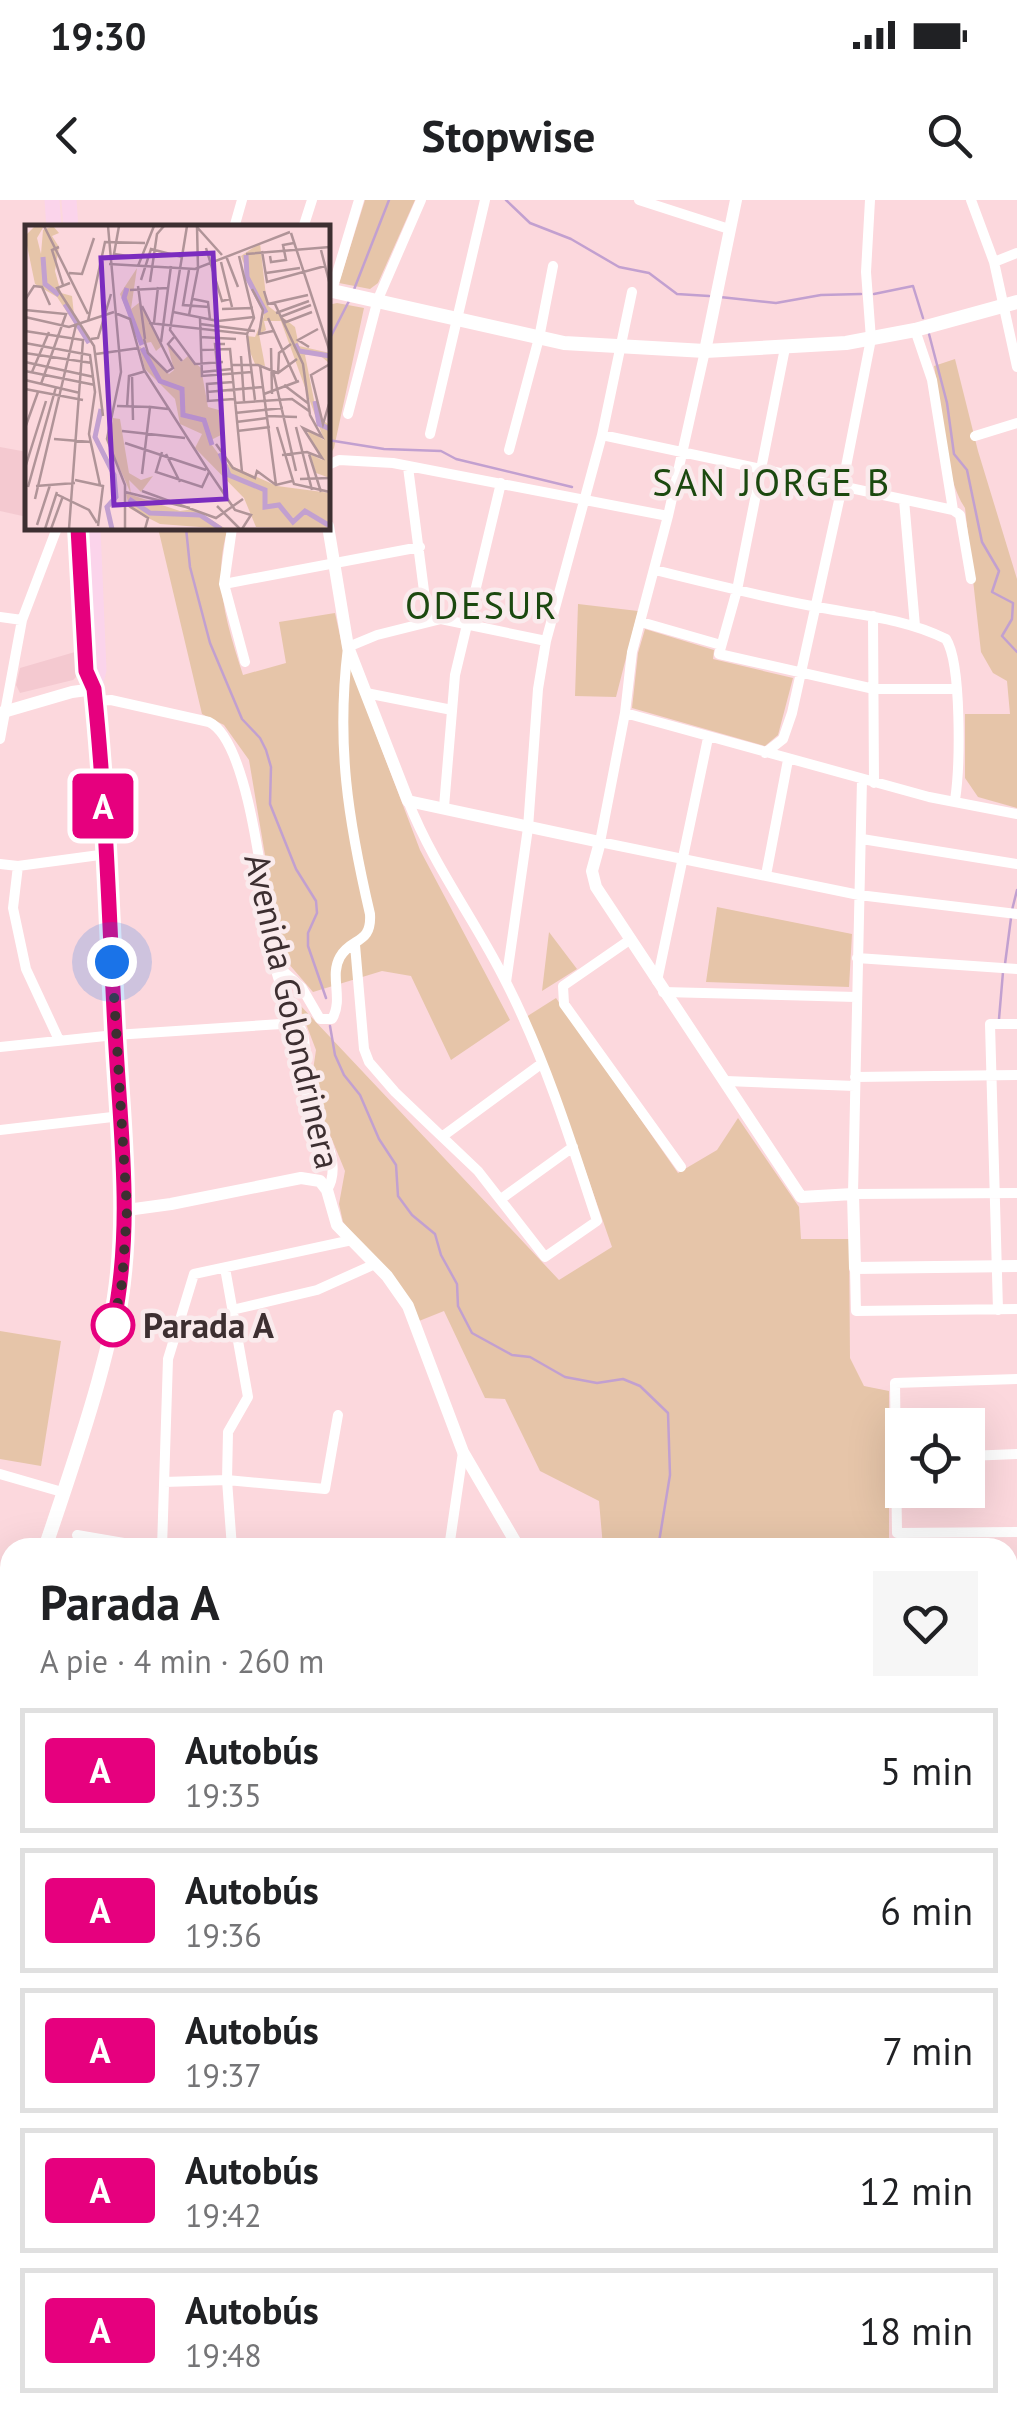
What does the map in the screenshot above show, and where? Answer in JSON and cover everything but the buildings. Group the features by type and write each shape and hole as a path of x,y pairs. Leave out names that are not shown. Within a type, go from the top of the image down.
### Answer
{"main road":[{"path":"52,200 54,225"},
{"path":"69,200 71,225"},
{"path":"334,291 539,338 705,352 871,338 1011,304"},
{"path":"76,530 86,671 95,695"},
{"path":"47,1538 113,1325 122,1283 127,1210 95,695 99,670 93,530"}],"street":[{"path":"235,225 242,200"},
{"path":"304,225 312,200"},
{"path":"334,291 359,200"},
{"path":"348,414 372,298 421,200"},
{"path":"430,434 485,200"},
{"path":"639,200 728,229"},
{"path":"736,200 668,516 632,652 625,713 593,880 801,1196 1017,1193"},
{"path":"765,754 783,739 792,713 871,338 866,272 870,200"},
{"path":"971,200 1011,304 1017,366"},
{"path":"994,262 1017,253"},
{"path":"510,450 539,338 552,266"},
{"path":"506,982 528,828 538,689 546,641 602,435 632,292"},
{"path":"915,330 932,380 953,510"},
{"path":"786,348 738,590 719,654 874,690 955,689"},
{"path":"975,436 1017,424"},
{"path":"602,435 953,510 960,514 971,578"},
{"path":"330,463 361,460 408,466 668,516"},
{"path":"408,466 428,622"},
{"path":"444,807 455,675 501,483"},
{"path":"904,500 915,626"},
{"path":"0,738 22,620 57,530"},
{"path":"232,530 224,584 245,662"},
{"path":"329,530 348,647 424,844 506,982 542,1064 597,1221 545,1257 501,1199 443,1136 395,1092 369,1062 364,1049 355,944"},
{"path":"224,584 420,547"},
{"path":"655,570 873,616 915,626 946,639 951,646 960,749 955,800"},
{"path":"873,616 874,783"},
{"path":"0,617 22,620"},
{"path":"348,647 377,635 442,619 546,641"},
{"path":"641,622 721,645"},
{"path":"275,964 302,988 320,1018 326,1021 334,1016 339,1002 338,962 344,952 367,934 370,921 351,832 341,731 348,647"},
{"path":"4,712 72,692 95,695"},
{"path":"366,693 452,710"},
{"name":"Avenida Golondrinera","path":"95,695 217,726 242,776 271,922 275,964 304,1046 306,1094 334,1166 327,1190 337,1224 400,1292 416,1322 463,1452 513,1538"},
{"path":"625,713 874,783 1017,814"},
{"path":"660,987 681,859 708,738"},
{"path":"766,876 788,760"},
{"path":"862,779 854,1081 856,1310 1017,1309"},
{"path":"408,802 859,894 1017,914"},
{"path":"862,838 1017,864"},
{"path":"0,864 18,866 107,854"},
{"path":"18,866 13,908 26,969 59,1040"},
{"path":"632,939 564,986 564,1004 681,1167"},
{"path":"857,958 1017,969"},
{"path":"660,987 856,997"},
{"path":"0,1047 297,1023"},
{"path":"998,1310 990,1024 1017,1024"},
{"path":"443,1136 542,1064"},
{"path":"726,1082 1017,1075"},
{"path":"0,1130 121,1116"},
{"path":"501,1199 573,1146"},
{"path":"127,1210 300,1178 320,1181 327,1190"},
{"path":"162,1538 168,1359 194,1274 352,1240"},
{"path":"232,1310 317,1290 375,1264"},
{"path":"855,1268 1017,1266"},
{"path":"225,1268 248,1398 228,1432 231,1538"},
{"path":"896,1408 895,1383 1017,1379"},
{"path":"164,1482 227,1480 325,1488 338,1414"},
{"path":"450,1538 463,1452"},
{"path":"985,1455 1017,1454"},
{"path":"0,1474 62,1492"},
{"path":"898,1508 897,1533 1017,1532"},
{"path":"77,1536 90,1538"}],"shaded area":[{"path":"365,200 415,200 378,283 370,289 339,283"},
{"path":"330,305 364,308 330,454"},
{"path":"955,359 1017,579 1017,808 978,797 965,778 965,714 1010,714 1007,681 993,673 981,652 965,508 952,478 944,440 934,366"},
{"path":"0,447 25,452 25,517 0,511"},
{"path":"158,530 227,530 221,584 243,675 286,663 279,622 335,613 342,645 420,850 510,1020 451,1060 411,976 382,971 313,992 282,956 249,760 224,725 202,714"},
{"path":"578,604 638,611 616,697 575,696"},
{"path":"645,629 714,650 713,659 793,678 778,735 765,746 632,708 638,653"},
{"path":"75,652 73,680 20,693 16,685 20,668"},
{"path":"717,907 852,934 849,987 706,982"},
{"path":"549,932 577,969 542,991"},
{"path":"556,998 678,1173 717,1150 738,1118 799,1207 801,1239 849,1239 850,1358 864,1386 889,1391 889,1408 885,1408 885,1508 889,1508 889,1538 602,1538 599,1501 540,1471 505,1399 485,1398 444,1311 419,1321 403,1293 343,1222 339,1204 345,1171 314,1096 316,1050 298,1003 559,1280 612,1247 560,1098 526,1017"},
{"path":"0,1331 61,1341 41,1466 0,1459"}],"waterway":[{"path":"353,292 389,200"},
{"path":"506,200 530,223 571,239 619,267 649,273 677,294 709,296"},
{"path":"874,294 913,286 923,318"},
{"path":"720,297 776,303 821,295 861,294"},
{"path":"330,338 350,299"},
{"path":"929,334 947,403 954,454 967,470 982,542 999,571 992,592 1013,603 1012,619 1002,636 1017,652"},
{"path":"330,440 384,449 441,451 456,459 572,487"},
{"path":"186,530 190,567 210,643 242,719 266,750 271,767 270,804 296,869 316,901 317,913 308,933 308,946 326,998"},
{"path":"1012,910 1017,890"},
{"path":"1005,964 1011,918"},
{"path":"999,1019 1003,972"},
{"path":"330,1026 335,1055 344,1075 360,1095 379,1139 396,1165 398,1196 412,1215 435,1234 457,1284 458,1306 472,1333 512,1355 530,1357 565,1377 597,1383 623,1379 640,1386 668,1413 670,1475 660,1538"}],"bus line":[{"name":"A","path":"78,530 86,671 94,689 107,854 127,1210 122,1283 113,1325"}],"place":[{"name":"Parada A","path":"113,1325"}],"district":[{"name":"SAN JORGE B","path":"772,481"},
{"name":"ODESUR","path":"482,604"}],"route":[{"path":"112,962 127,1210 122,1283 113,1325"}]}
